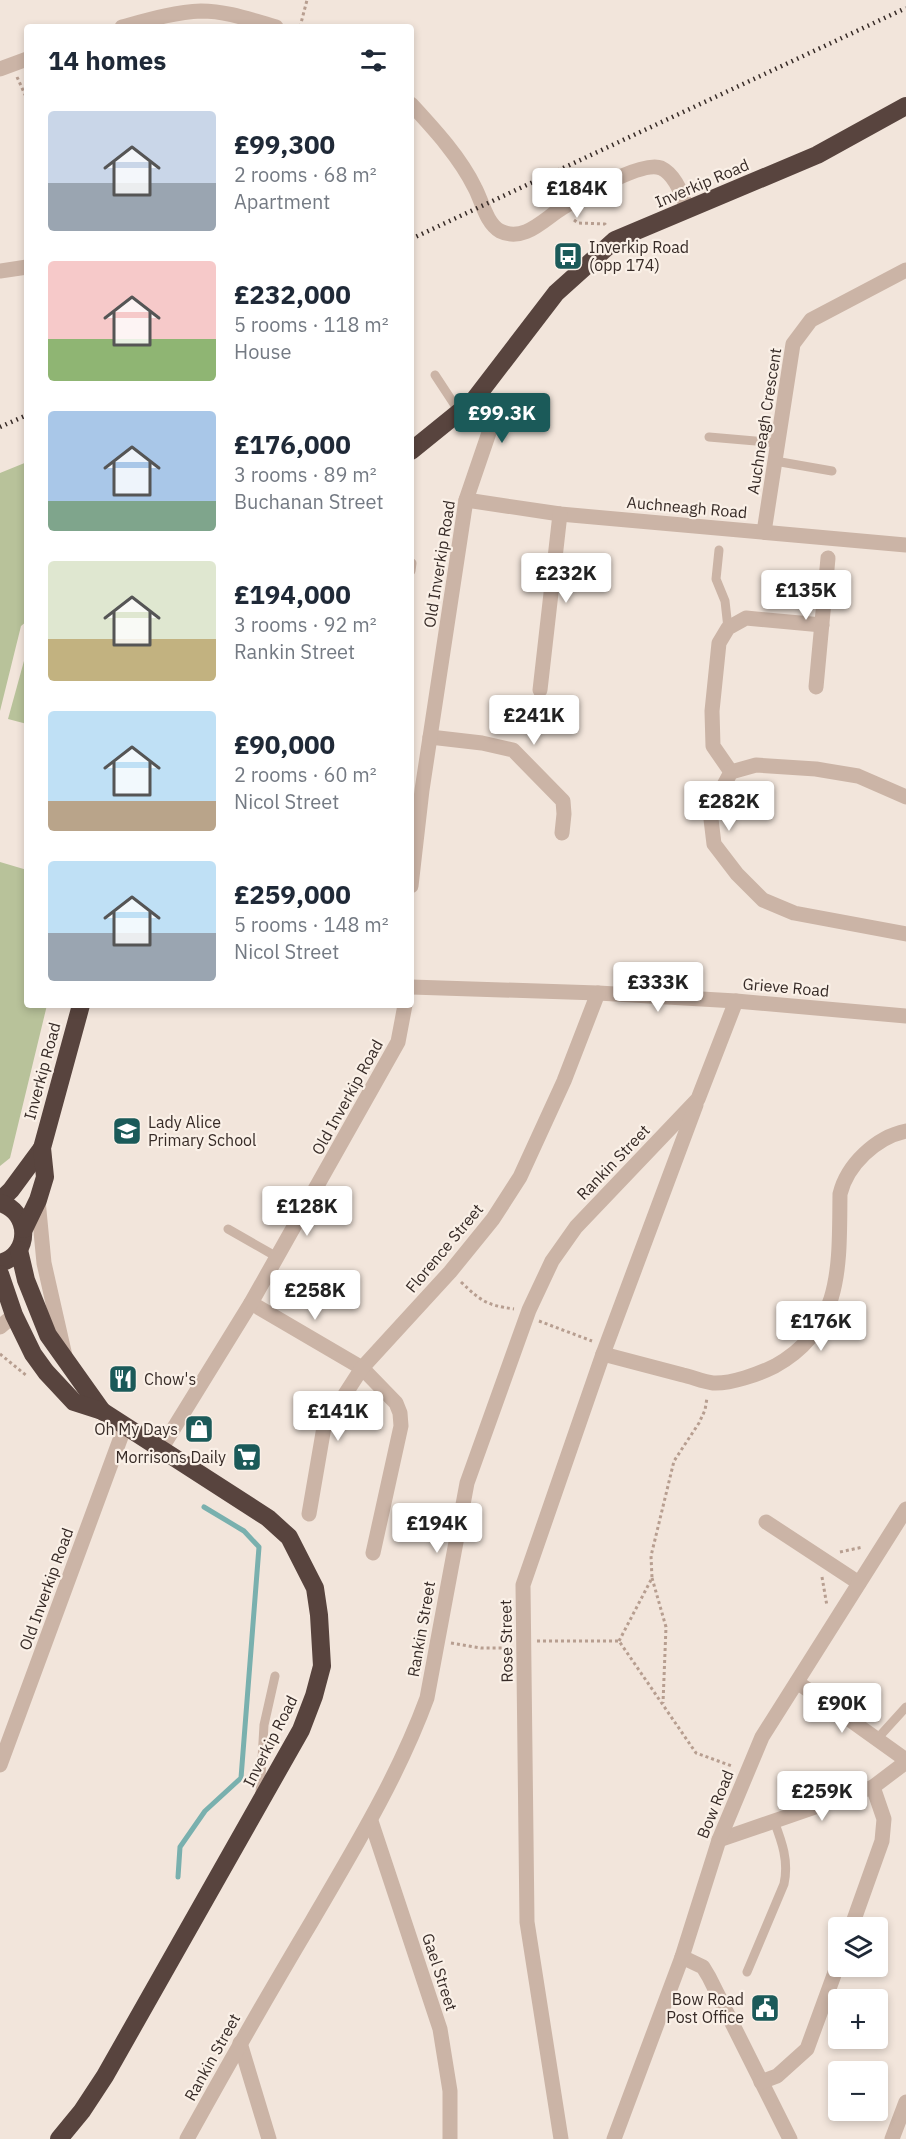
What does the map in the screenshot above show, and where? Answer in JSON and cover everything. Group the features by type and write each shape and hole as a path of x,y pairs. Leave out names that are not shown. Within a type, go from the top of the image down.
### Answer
{"highway":[{"name":"Inverkip Road","path":"414,449 474,400 556,293 618,239 817,155 906,106"},
{"name":"Inverkip Road","path":"80,1008 42,1148 45,1177 38,1200 24,1229 19,1250 36,1308 48,1335 102,1411"},
{"name":"Inverkip Road","path":"0,1202 42,1148"},
{"path":"0,1202 13,1209 24,1229"},
{"path":"0,1263 13,1257 19,1250"},
{"name":"Inverkip Road","path":"0,1274 14,1315 33,1354 54,1383 74,1402 102,1411 268,1518 289,1537 315,1588 320,1615 322,1666 301,1730 105,2076 82,2111 58,2139"}],"street":[{"path":"133,24 167,15 201,11 233,15 265,24"},
{"path":"6,67 24,60"},
{"path":"414,108 446,145 474,186 491,222 501,231 519,233 541,224 560,209 634,170 652,166 668,172 678,187 688,210"},
{"path":"0,271 24,267"},
{"name":"Auchneagh Crescent","path":"764,532 794,345 812,320 906,270"},
{"name":"Old Inverkip Road","path":"414,838 417,789 430,737 466,500 493,421 474,400"},
{"name":"Auchneagh Road","path":"466,500 560,514 906,545"},
{"path":"540,690 560,514"},
{"path":"816,687 828,558"},
{"path":"731,772 712,746 712,711 719,643 728,628 746,618 822,625"},
{"path":"430,737 482,743 513,750 563,801 562,833"},
{"path":"906,797 858,776 816,769 756,765 731,772 710,811 714,844 737,874 763,900 794,913 906,934"},
{"name":"Grieve Road","path":"414,987 598,993 736,1001 906,1016"},
{"name":"Florence Street","path":"309,1514 324,1427 362,1368 450,1272 493,1219 520,1177 564,1081 598,993"},
{"name":"Rankin Street","path":"188,2139 240,2043 371,1821 417,1726 427,1698 467,1483 527,1313 552,1261 576,1227 698,1099 736,1001"},
{"name":"Old Inverkip Road","path":"161,1449 251,1303 398,1042 404,1008"},
{"name":"Rose Street","path":"561,2139 527,1922 523,1585 605,1350 698,1099"},
{"path":"605,1350 714,1383 764,1372 804,1346 816,1330 832,1295 839,1269 840,1194 843,1184 858,1160 876,1145 906,1131"},
{"path":"38,1200 44,1263 66,1361"},
{"path":"251,1303 362,1368 396,1403 401,1426 373,1553"},
{"path":"0,1327 14,1315"},
{"name":"Old Inverkip Road","path":"0,1765 6,1734 125,1426"},
{"name":"Bow Road","path":"614,2139 682,1957 719,1840 762,1737 906,1509"},
{"path":"766,1522 859,1582"},
{"path":"719,1840 873,1786 906,1761 797,1682"},
{"path":"855,1917 882,1841 884,1819 873,1786"},
{"name":"Gael Street","path":"371,1821 440,2029 450,2091 450,2139"},
{"path":"682,1957 703,1967 709,1977 790,2139"},
{"path":"761,2082 777,2076 807,2049 833,1977"},
{"path":"240,2043 268,2139"},
{"path":"892,2139 906,2102"}],"lane":[{"path":"435,375 460,413"},
{"path":"709,436 778,443"},
{"path":"775,461 832,471"},
{"path":"719,550 716,579 725,600 728,628"},
{"path":"228,1229 277,1257"},
{"path":"260,1802 264,1725 275,1677"},
{"path":"877,1739 906,1707"},
{"path":"747,1972 786,1875 787,1863 784,1848 774,1821"}],"path":[{"path":"301,24 307,0"},
{"path":"6,67 24,94"},
{"path":"560,209 578,223 605,224 618,239"},
{"path":"450,1272 481,1300 527,1313 605,1350"},
{"path":"663,1705 666,1627 652,1578 651,1556 674,1461 705,1410 709,1382"},
{"path":"619,1641 652,1578"},
{"path":"437,1640 481,1648 524,1646 542,1640 619,1641"},
{"path":"619,1641 696,1753 747,1772"}],"green space":[{"path":"24,463 24,624 21,626 0,711 0,473"},
{"path":"24,661 24,723 8,719"},
{"path":"0,862 24,869 24,1008 46,1008 10,1158 0,1166"}],"waterway":[{"path":"178,1877 180,1847 205,1811 241,1778 259,1547 244,1531 204,1507"}],"railway":[{"path":"414,238 906,8"},
{"path":"0,427 24,416"}],"place":[{"name":"Inverkip Road (opp 174)","path":"568,256"},
{"name":"Lady Alice Primary School","path":"127,1131"},
{"name":"Chow's","path":"123,1379"},
{"name":"Oh My Days","path":"199,1429"},
{"name":"Morrisons Daily","path":"247,1457"},
{"name":"Bow Road Post Office","path":"765,2008"}]}
